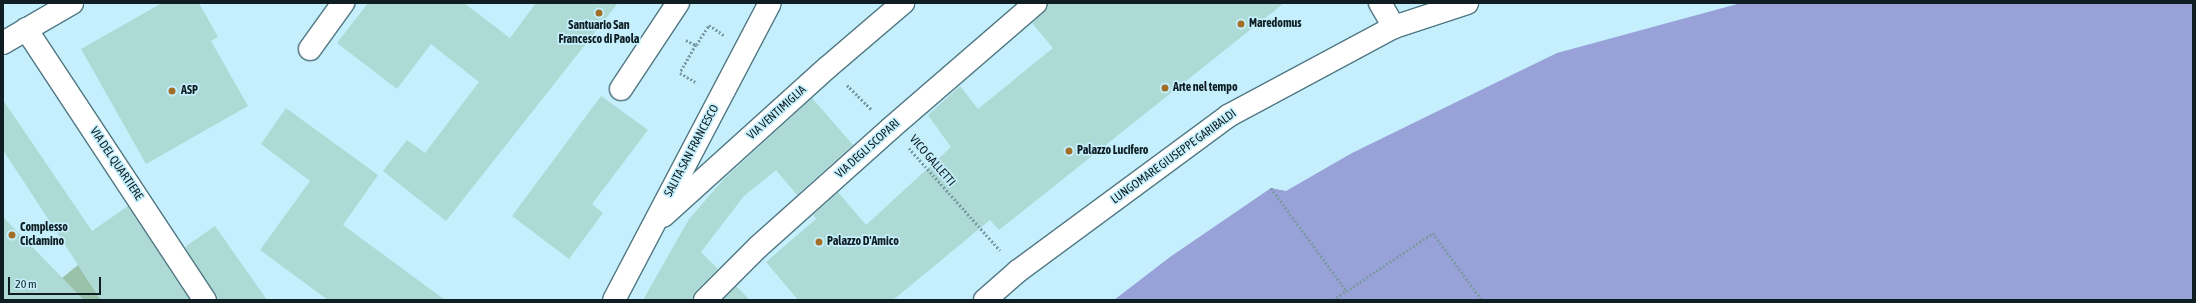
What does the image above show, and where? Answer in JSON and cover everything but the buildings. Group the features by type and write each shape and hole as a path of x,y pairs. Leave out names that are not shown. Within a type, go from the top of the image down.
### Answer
{"street":[{"path":"3,43 72,3"},
{"path":"310,49 343,3"},
{"path":"622,89 678,3"},
{"name":"SALITA SAN FRANCESCO","path":"614,300 770,3"},
{"name":"VIA VENTIMIGLIA","path":"653,226 828,67 903,3"},
{"name":"VIA DEGLI SCOPARI","path":"705,300 758,247 891,128 1036,3"},
{"path":"1380,3 1394,27"},
{"name":"LUNGOMARE GIUSEPPE GARIBALDI","path":"985,300 1018,271 1228,116 1394,27 1467,3"},
{"name":"VIA DEL QUARTIERE","path":"26,29 205,300"}],"path":[{"path":"720,96 680,73 709,25 746,48"},
{"path":"663,26 696,45"},
{"name":"VICO GALLETTI","path":"828,67 891,128 1018,271"},
{"path":"1271,188 1346,290"},
{"path":"1333,300 1433,233 1482,300"}],"green space":[{"path":"78,265 101,300 35,300"}],"water":[{"path":"1741,3 2193,3 2193,300 1114,300 1170,257 1271,188 1286,191 1352,153 1557,53"}],"place":[{"name":"Santuario San Francesco di Paola","path":"599,13"},
{"name":"Maredomus","path":"1241,24"},
{"name":"Arte nel tempo","path":"1165,88"},
{"name":"ASP","path":"172,91"},
{"name":"Palazzo Lucifero","path":"1069,151"},
{"name":"Complesso Ciclamino","path":"12,235"},
{"name":"Palazzo D'Amico","path":"819,242"}]}
